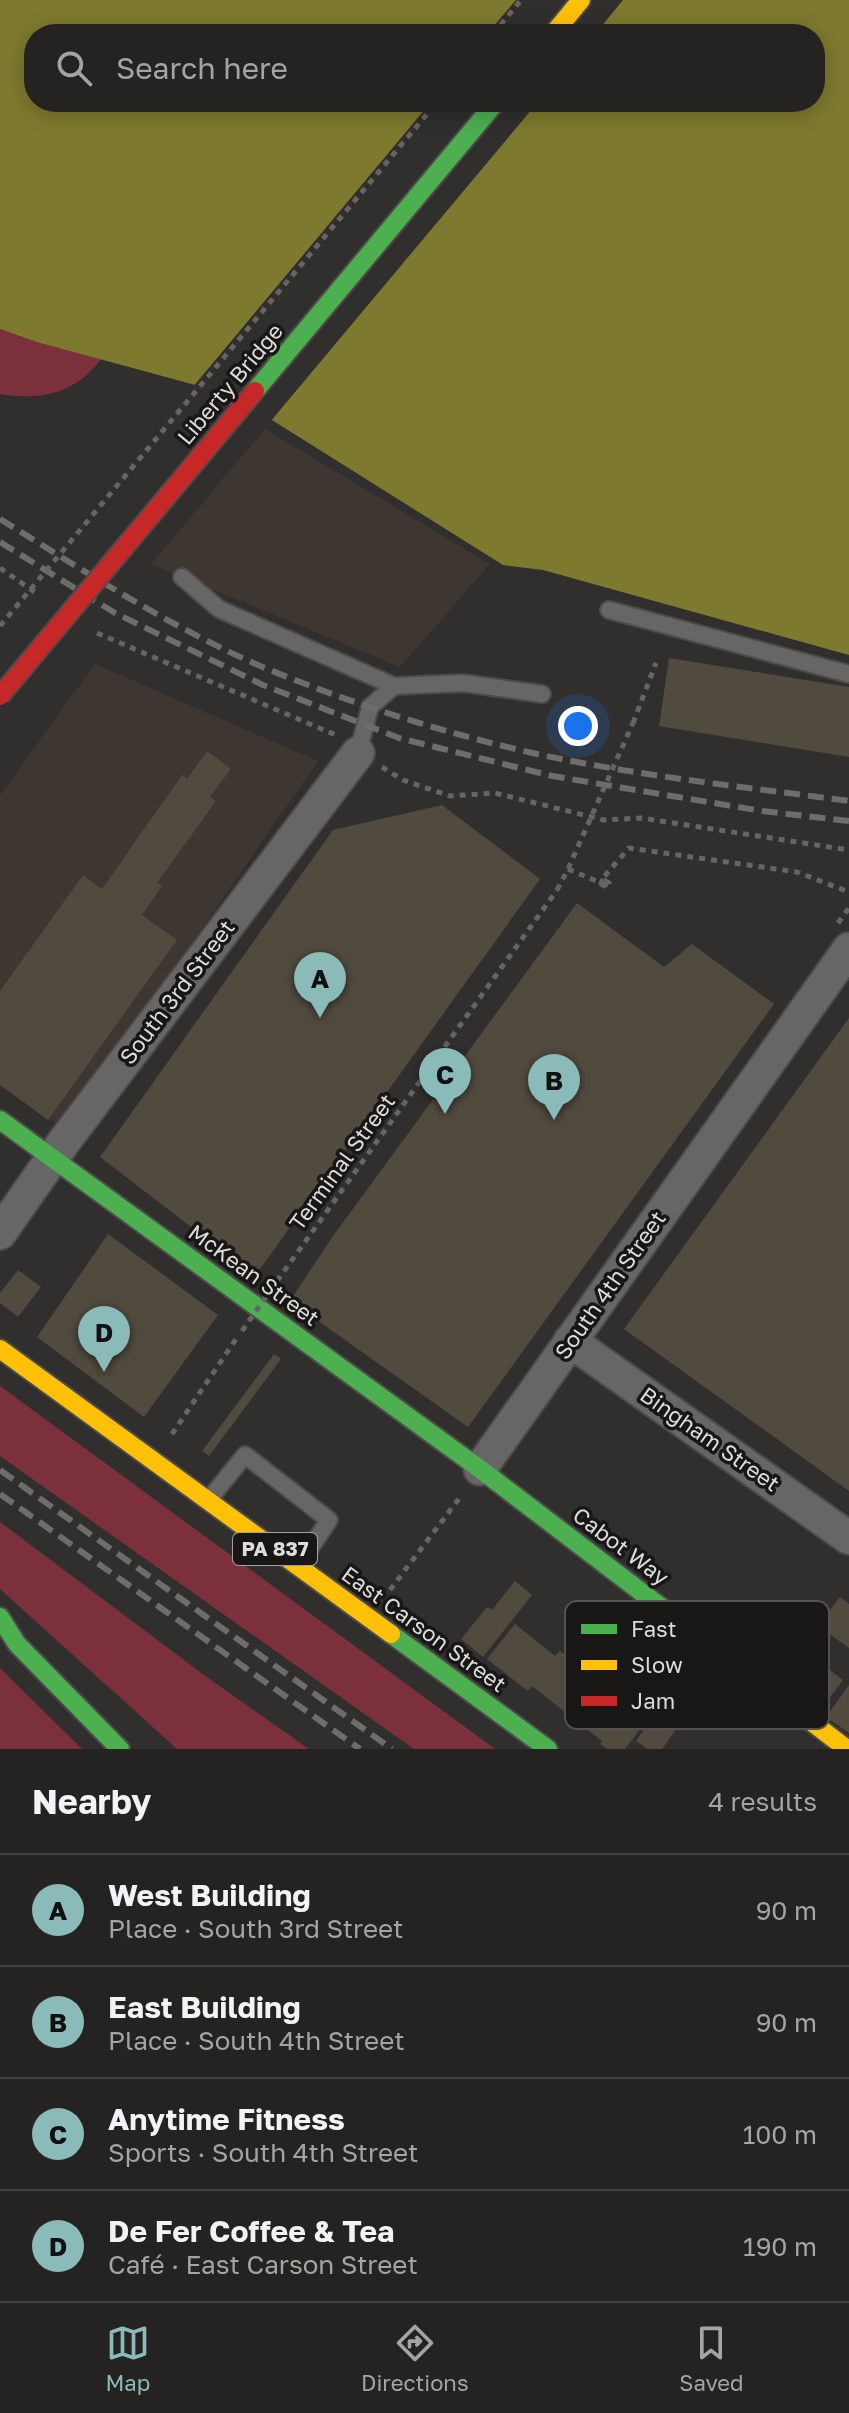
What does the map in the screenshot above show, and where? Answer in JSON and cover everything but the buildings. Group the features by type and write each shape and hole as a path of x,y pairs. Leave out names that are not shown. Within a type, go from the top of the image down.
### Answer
{"main road":[{"path":"561,24 581,0"},
{"name":"Liberty Bridge","path":"0,696 488,112"},
{"name":"McKean Street","path":"0,1120 480,1469"},
{"name":"East Carson Street","path":"0,1349 548,1749"},
{"name":"Cabot Way","path":"480,1469 653,1601"},
{"path":"0,1617 8,1639 120,1749"},
{"name":"Cabot Way","path":"821,1729 847,1749"}],"street":[{"name":"South 3rd Street","path":"0,1233 358,753"},
{"name":"South 4th Street","path":"480,1469 849,949"},
{"name":"Bingham Street","path":"570,1341 849,1538"}],"lane":[{"path":"182,577 219,609 394,686 463,683 542,694"},
{"path":"609,610 849,674"},
{"path":"358,753 370,707 394,686"},
{"path":"209,1500 245,1455 329,1520 298,1566"}],"path":[{"path":"501,24 521,0"},
{"path":"0,626 429,112"},
{"path":"0,568 52,603"},
{"path":"91,629 104,638 342,738 358,753 403,780 450,796 495,793 604,820 641,818 849,850"},
{"name":"Terminal Street","path":"154,1461 272,1288 557,890 633,723 656,663"},
{"path":"568,869 602,881 629,848 797,872 849,892"},
{"path":"369,1619 480,1469"}],"shaded area":[{"path":"0,0 849,0 849,655 543,570 503,565 232,395 0,329"},
{"path":"0,329 101,359 81,380 56,392 29,396 0,394"},
{"path":"265,429 490,564 400,667 151,564"},
{"path":"95,664 318,761 63,1129 0,1082 0,795"},
{"path":"0,1386 495,1749 414,1749 0,1456"},
{"path":"0,1522 204,1675 309,1749 177,1749 0,1589"},
{"path":"0,1668 2,1670 82,1749 0,1749"}],"pier":[{"path":"516,0 623,0 603,24 496,24"},
{"path":"423,112 530,112 270,422 231,399 192,388"}],"railway":[{"path":"0,519 130,598 230,652 298,681 399,717 575,762 849,801"},
{"path":"0,542 115,613 263,685 399,738 552,776 762,811 849,821"},
{"path":"0,1470 392,1749"},
{"path":"0,1494 360,1749"}],"traffic: fast":[{"path":"255,391 488,112"},
{"path":"0,1120 480,1469 653,1601"},
{"path":"0,1617 17,1644 120,1749"},
{"path":"391,1634 548,1749"}],"traffic: slow":[{"path":"561,24 581,0"},
{"path":"0,1349 391,1634"},
{"path":"821,1729 847,1749"}],"traffic: jam":[{"path":"0,696 255,391"}],"place":[{"name":"West Building","path":"320,1018"},
{"name":"Anytime Fitness","path":"445,1114"},
{"name":"East Building","path":"554,1120"},
{"name":"De Fer Coffee & Tea","path":"104,1372"}]}
